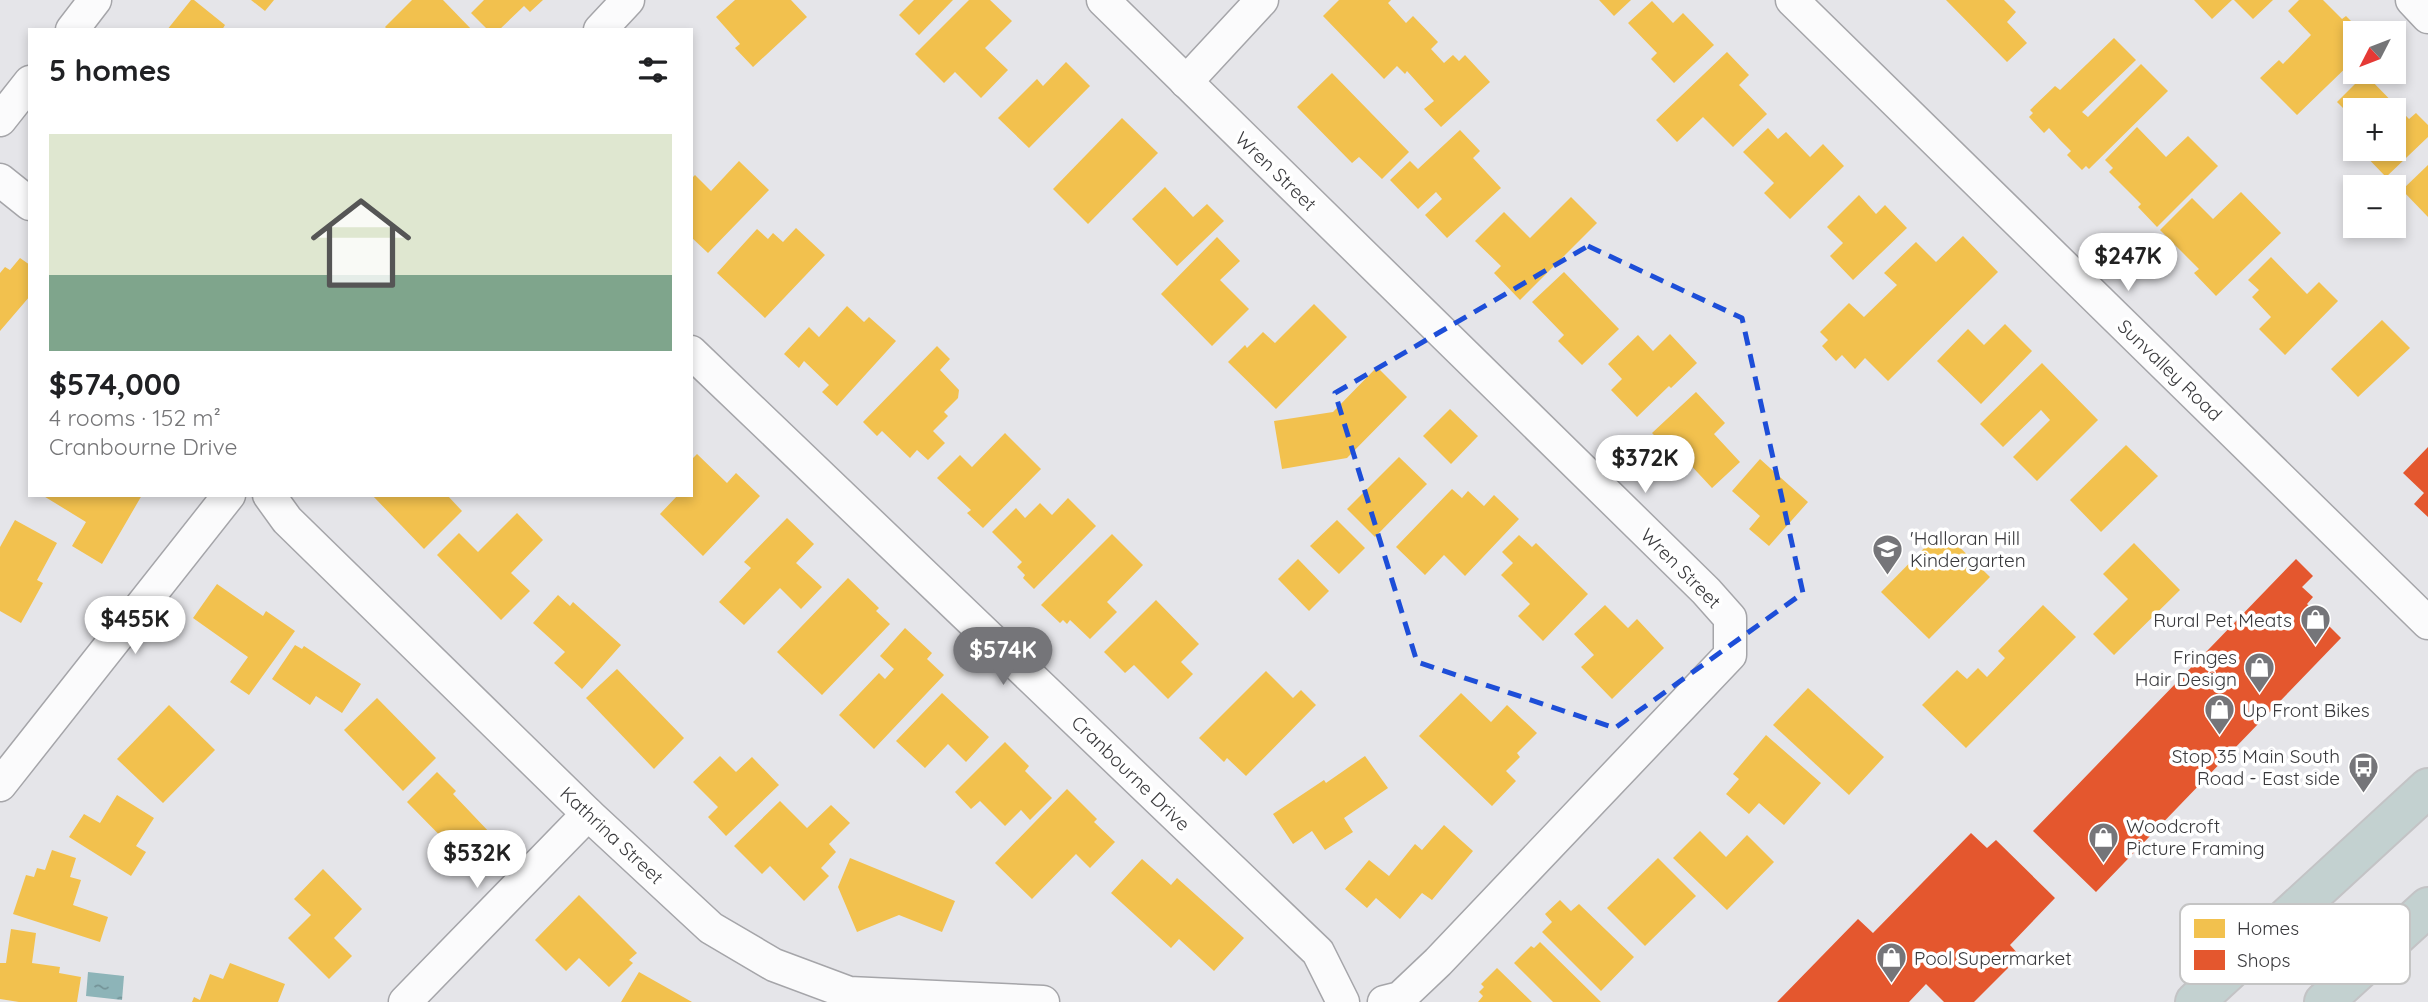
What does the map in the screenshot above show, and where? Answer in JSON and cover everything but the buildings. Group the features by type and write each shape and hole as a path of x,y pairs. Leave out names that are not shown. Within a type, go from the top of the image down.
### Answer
{"highway":[{"path":"2302,904 2428,788"},
{"path":"2410,905 2428,881"},
{"path":"2410,924 2428,907"},
{"path":"2195,1002 2215,984"},
{"path":"2324,1002 2344,984"}],"street":[{"path":"74,28 95,0"},
{"path":"602,28 628,0"},
{"name":"Wren Street","path":"1103,0 1730,618 1730,655 1438,962 1400,998 1384,1002"},
{"path":"1186,82 1262,0"},
{"name":"Sunvalley Road","path":"1792,0 2428,623"},
{"path":"2412,0 2428,17"},
{"path":"0,120 28,85"},
{"path":"0,180 28,202"},
{"name":"Cranbourne Drive","path":"693,354 1318,952 1343,1002"},
{"path":"0,785 227,497"},
{"name":"Kathrina Street","path":"271,497 288,520 588,814 711,928 774,965 849,993 1043,1002"},
{"path":"405,1002 588,814"}],"highlighted area":[{"path":"1588,246 1742,318 1803,593 1615,728 1417,662 1335,393"}],"water":[{"path":"88,972 124,976 122,1000 86,996"}],"place":[{"name":"'Halloran Hill Kindergarten","path":"1887,576"},
{"name":"Rural Pet Meats","path":"2315,647"},
{"name":"Fringes Hair Design","path":"2260,695"},
{"name":"Up Front Bikes","path":"2219,737"},
{"name":"Stop 35 Main South Road - East side","path":"2363,794"},
{"name":"Woodcroft Picture Framing","path":"2103,864"},
{"name":"Pool Supermarket","path":"1891,985"}]}
